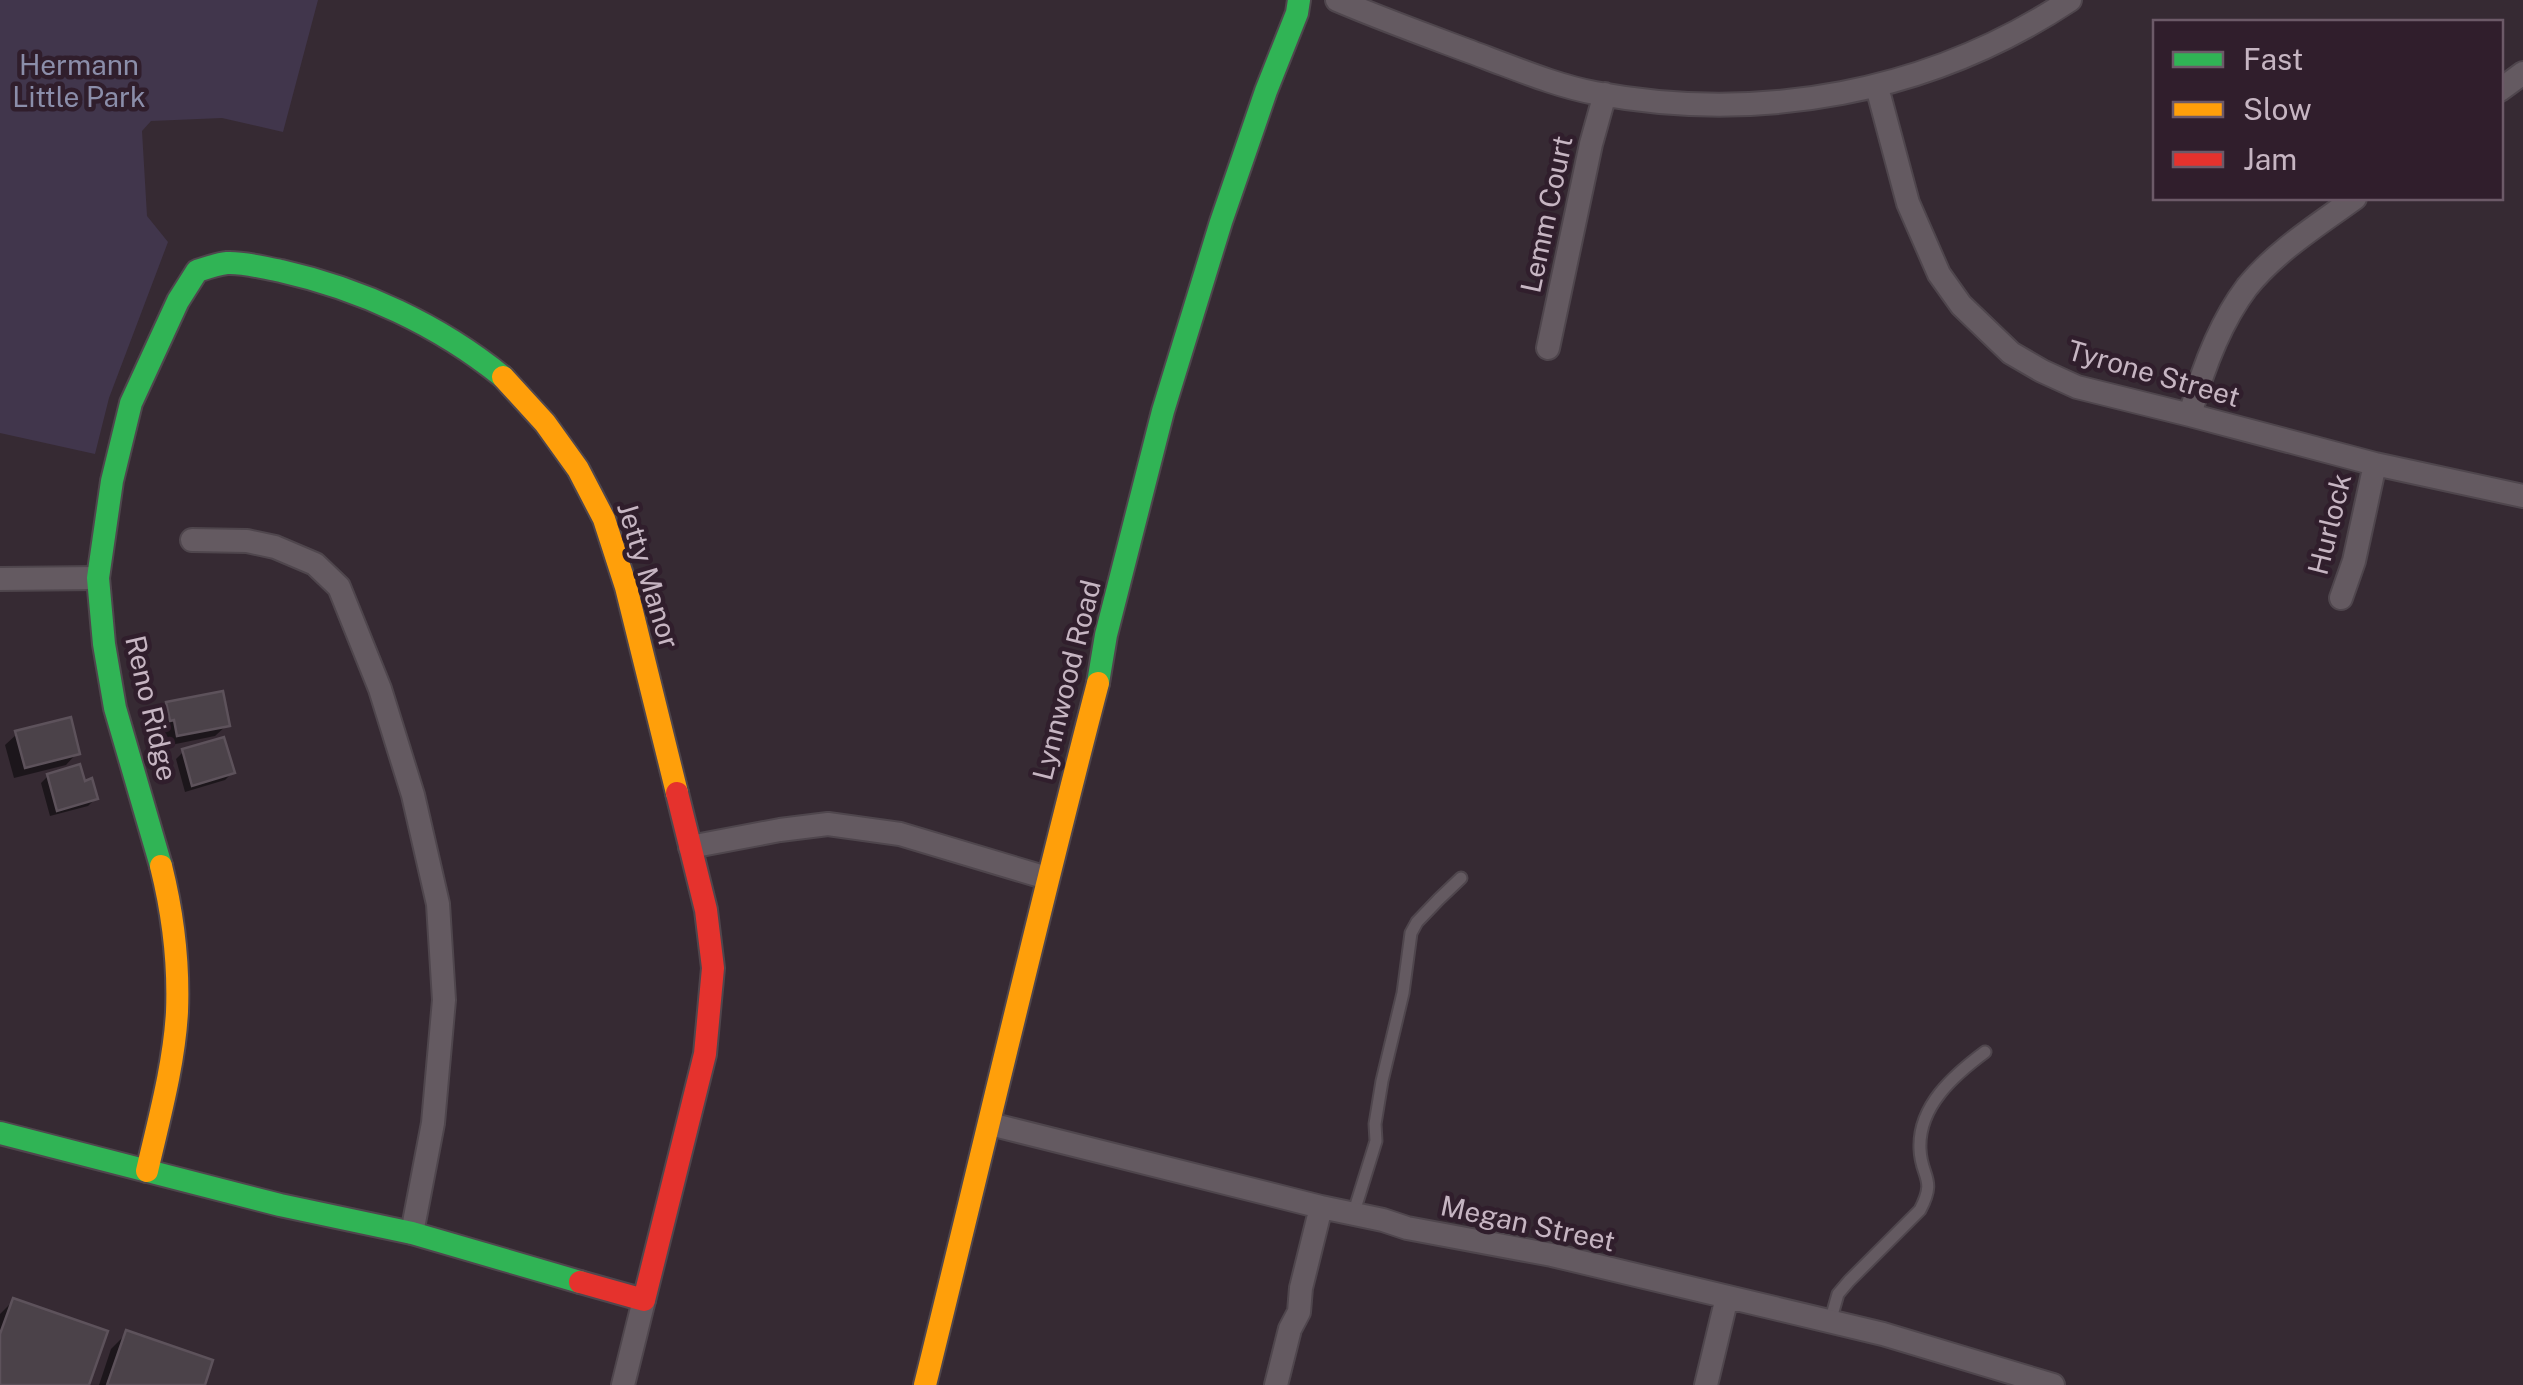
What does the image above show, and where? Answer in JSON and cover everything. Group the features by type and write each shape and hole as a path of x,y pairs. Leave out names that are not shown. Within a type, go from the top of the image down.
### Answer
{"street":[{"name":"Lynnwood Road","path":"925,1385 1047,878 1101,672 1106,635 1168,395 1221,222 1300,0"},
{"path":"1337,0 1536,76 1605,94 1691,104 1805,100 1877,87 1968,56 2032,25 2070,0"},
{"name":"Tyrone Street","path":"1877,87 1908,203 1939,274 1961,305 2011,353 2077,388 2375,464 2523,496"},
{"name":"Lemm Court","path":"1548,348 1605,94"},
{"path":"2190,415 2201,375 2246,288 2272,261 2352,200"},
{"name":"Jetty Manor","path":"196,271 227,263 316,279 384,304 450,338 502,375 545,423 578,468 604,520 626,587 706,910 713,968 705,1054 644,1300"},
{"name":"Reno Ridge","path":"147,1170 178,1014 177,958 170,904 156,846 115,708 98,578 112,481 131,403 162,332 196,271"},
{"name":"Hurlock","path":"2341,598 2354,561 2375,464"},
{"path":"192,540 247,541 275,547 316,564 339,587 380,689 412,795 438,904 444,1000 433,1123 412,1232"},
{"path":"0,579 98,578"},
{"path":"690,846 828,824 900,834 1047,878"},
{"name":"Megan Street","path":"990,1124 1321,1208 1552,1256 1883,1334 2053,1385"},
{"path":"0,1133 280,1205 412,1232 644,1300 623,1385"},
{"path":"1276,1385 1290,1329 1299,1312 1301,1288 1321,1208"},
{"path":"1706,1385 1727,1297"}],"lane":[{"path":"1353,1215 1376,1140 1382,1080 1403,993 1411,933 1461,878"},
{"path":"1830,1322 1838,1294 1849,1280 1920,1210 1929,1184 1920,1153 1926,1119 1954,1074 1985,1052"}],"green space":[{"name":"Hermann Little Park","path":"0,0 318,0 283,132 222,118 151,121 142,131 147,216 168,242 109,398 95,454 0,433"}],"building":[{"path":"223,691 230,726 177,736 166,702"},
{"path":"71,717 80,754 25,768 15,731"},
{"path":"224,737 235,773 192,786 182,749"},
{"path":"80,764 85,781 92,778 98,799 57,811 47,774"},
{"path":"13,1298 108,1331 89,1385 0,1385 0,1334"},
{"path":"126,1330 213,1360 205,1385 107,1385"}],"traffic: fast":[{"path":"1098,683 1106,635 1163,411 1221,222 1299,0"},
{"path":"161,866 115,708 98,578 112,481 131,403 178,301 197,271 240,263 340,288 426,325 503,377"},
{"path":"0,1133 280,1205 412,1233 580,1282"}],"traffic: slow":[{"path":"503,377 545,423 578,469 604,519 626,587 677,793"},
{"path":"925,1385 1098,683"},
{"path":"147,1171 169,1072 177,1012 174,938 161,866"}],"traffic: jam":[{"path":"580,1282 644,1300 705,1054 713,968 706,910 677,793"}]}
